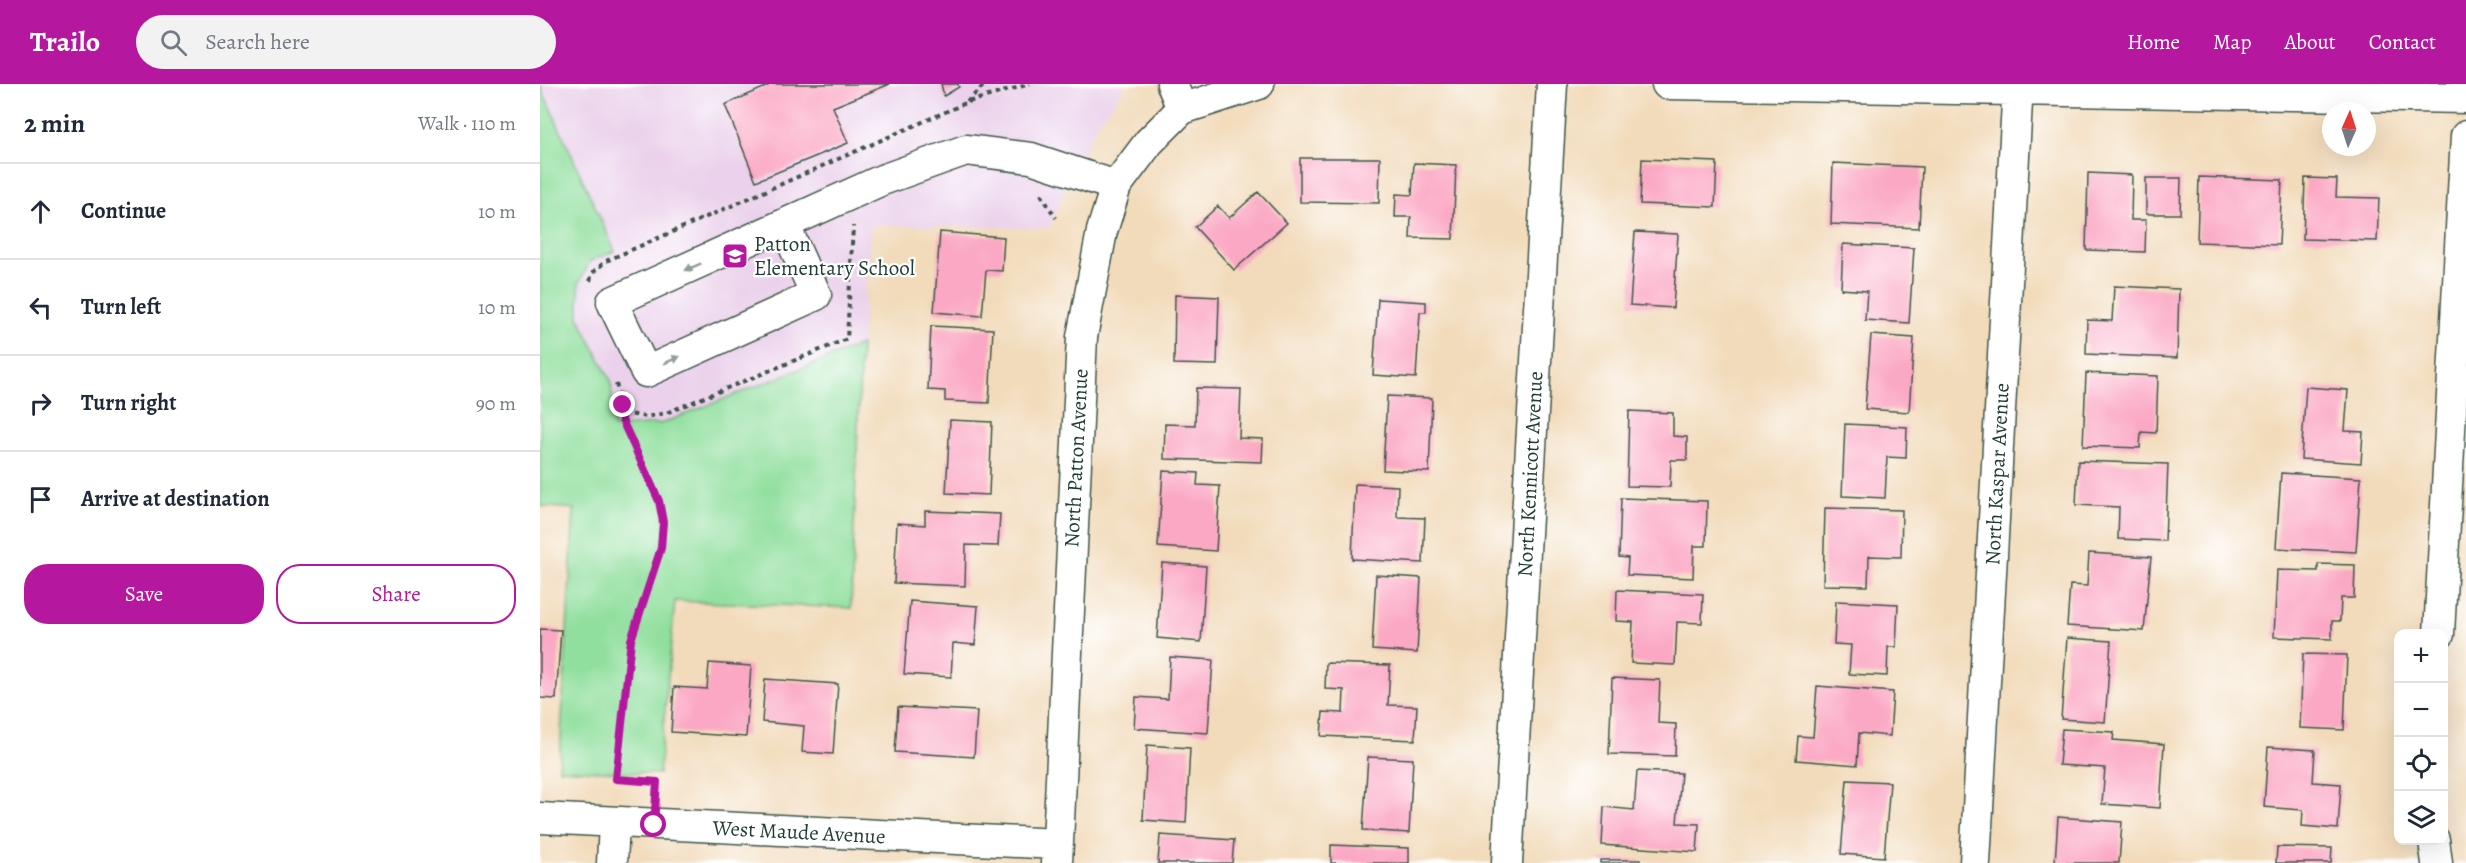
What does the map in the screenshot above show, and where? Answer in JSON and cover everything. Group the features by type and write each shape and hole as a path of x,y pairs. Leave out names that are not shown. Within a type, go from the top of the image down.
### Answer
{"street":[{"path":"1177,97 1258,84"},
{"name":"North Kennicott Avenue","path":"1508,863 1552,84"},
{"path":"1667,84 2018,88 2466,98"},
{"name":"North Kaspar Avenue","path":"1975,863 2018,88"},
{"name":"North Patton Avenue","path":"1057,854 1082,338 1102,231 1116,186 1177,97"},
{"path":"2439,629 2466,136"},
{"path":"785,226 816,295 645,372 612,302 785,226 882,180 966,150 1031,158 1116,186"},
{"name":"West Maude Avenue","path":"540,818 1057,854"},
{"path":"612,863 614,823"},
{"path":"2435,845 2437,863"}],"path":[{"path":"965,104 985,84"},
{"path":"588,290 592,273 606,261 965,104 1030,84"},
{"path":"612,373 623,405 622,420 659,501 663,522 661,548 631,640 616,779 657,782 654,825"}],"shaded area":[{"name":"Patton Elementary School","path":"540,84 1122,84 1123,90 1100,120 1080,157 1049,228 871,225 861,345 663,423 614,428 611,381 579,318 579,283 590,261 614,251"}],"green space":[{"path":"540,85 615,251 590,261 579,283 579,318 611,381 614,428 663,423 861,345 851,608 675,601 659,774 559,769 574,509 540,506"}],"building":[{"path":"767,84 890,84 833,107 848,143 756,181 725,105 768,86"},
{"path":"941,84 958,84 959,87 944,96"},
{"path":"1300,158 1380,158 1379,203 1300,202"},
{"path":"1642,159 1717,162 1715,207 1640,204"},
{"path":"1414,163 1456,165 1453,239 1410,238 1411,217 1395,217 1396,194 1412,195"},
{"path":"1833,163 1922,167 1919,228 1831,224"},
{"path":"2088,173 2132,175 2131,220 2146,220 2145,252 2086,250"},
{"path":"2199,177 2282,180 2279,245 2197,242"},
{"path":"2146,178 2181,178 2180,214 2146,214"},
{"path":"2305,178 2337,179 2336,197 2379,198 2377,241 2303,239"},
{"path":"1258,192 1287,223 1234,270 1195,227 1218,206 1229,218"},
{"path":"940,232 1004,237 1002,271 986,270 982,316 934,312"},
{"path":"1635,232 1678,234 1673,308 1630,305"},
{"path":"1843,244 1914,248 1909,323 1865,320 1867,291 1841,289"},
{"path":"2114,286 2179,289 2177,358 2086,354 2087,320 2112,321"},
{"path":"1175,295 1219,297 1217,365 1174,364"},
{"path":"1378,299 1426,302 1426,312 1420,312 1416,378 1373,375"},
{"path":"931,326 993,329 989,403 945,401 945,391 928,390"},
{"path":"1871,335 1914,338 1909,412 1865,409"},
{"path":"2086,373 2158,376 2156,433 2141,432 2140,448 2083,446"},
{"path":"2306,387 2348,390 2345,431 2363,432 2361,463 2301,459"},
{"path":"1196,388 1241,389 1239,438 1263,439 1262,462 1164,459 1165,424 1195,425"},
{"path":"1387,396 1432,398 1429,472 1383,470"},
{"path":"1629,411 1673,413 1673,436 1687,437 1687,460 1671,460 1670,487 1627,486"},
{"path":"950,420 992,422 989,495 946,493"},
{"path":"1845,424 1907,427 1906,458 1887,457 1885,498 1842,496"},
{"path":"2078,461 2168,464 2165,541 2118,539 2119,507 2076,505"},
{"path":"1163,471 1198,473 1197,485 1220,486 1216,551 1158,547"},
{"path":"2281,473 2361,478 2356,552 2276,548"},
{"path":"1355,484 1398,486 1397,517 1425,518 1423,563 1352,559"},
{"path":"1621,498 1707,501 1706,546 1694,546 1693,578 1627,575 1628,558 1619,557"},
{"path":"1825,508 1902,510 1901,557 1869,556 1868,586 1823,585"},
{"path":"925,511 1000,514 998,546 966,545 965,586 894,583 897,523 925,525"},
{"path":"2089,553 2151,557 2144,631 2067,626 2070,585 2087,586"},
{"path":"1162,563 1206,566 1201,642 1157,638"},
{"path":"2318,564 2355,565 2354,598 2341,598 2340,621 2332,621 2332,639 2274,637 2277,570 2318,571"},
{"path":"1376,575 1421,578 1417,653 1372,650"},
{"path":"1617,590 1703,594 1702,623 1677,622 1675,665 1631,663 1633,622 1616,621"},
{"path":"910,601 978,606 975,645 953,643 951,677 904,674"},
{"path":"1836,601 1898,604 1896,647 1888,647 1887,676 1849,674 1851,645 1834,644"},
{"path":"540,629 561,630 556,699 540,698"},
{"path":"2067,638 2111,641 2105,722 2061,719"},
{"path":"2303,654 2347,655 2344,730 2300,728"},
{"path":"1170,657 1213,660 1208,733 1134,728 1136,697 1168,699"},
{"path":"709,663 751,666 746,737 671,732 674,687 707,689"},
{"path":"1326,663 1390,665 1388,705 1417,706 1415,740 1321,736 1323,712 1343,713 1344,690 1325,689"},
{"path":"1612,678 1660,680 1658,723 1676,724 1675,756 1609,754"},
{"path":"765,679 838,684 833,754 802,752 804,726 762,722"},
{"path":"1817,686 1893,692 1890,736 1859,733 1857,765 1796,760 1798,736 1813,737"},
{"path":"898,707 977,711 974,757 895,752"},
{"path":"2062,729 2114,732 2113,740 2164,744 2160,808 2102,804 2105,768 2059,765"},
{"path":"1147,745 1190,748 1186,823 1143,820"},
{"path":"2268,747 2315,750 2313,782 2341,784 2338,829 2302,826 2303,810 2264,807"},
{"path":"1368,757 1413,759 1409,833 1363,830"},
{"path":"1637,771 1681,773 1677,823 1699,824 1697,852 1602,845 1604,807 1634,810"},
{"path":"1847,780 1890,782 1884,857 1841,854"},
{"path":"2058,817 2122,822 2119,863 2055,863"},
{"path":"1160,835 1234,840 1232,863 1158,863"},
{"path":"1331,845 1409,848 1409,863 1331,863"},
{"path":"2277,847 2332,848 2331,863 2276,863"},
{"path":"1600,860 1640,860 1640,863 1600,863"}],"place":[{"name":"Patton Elementary School","path":"735,256"}],"route":[{"path":"623,405 622,420 659,501 663,522 661,548 631,640 616,779 657,782 654,825"}]}
